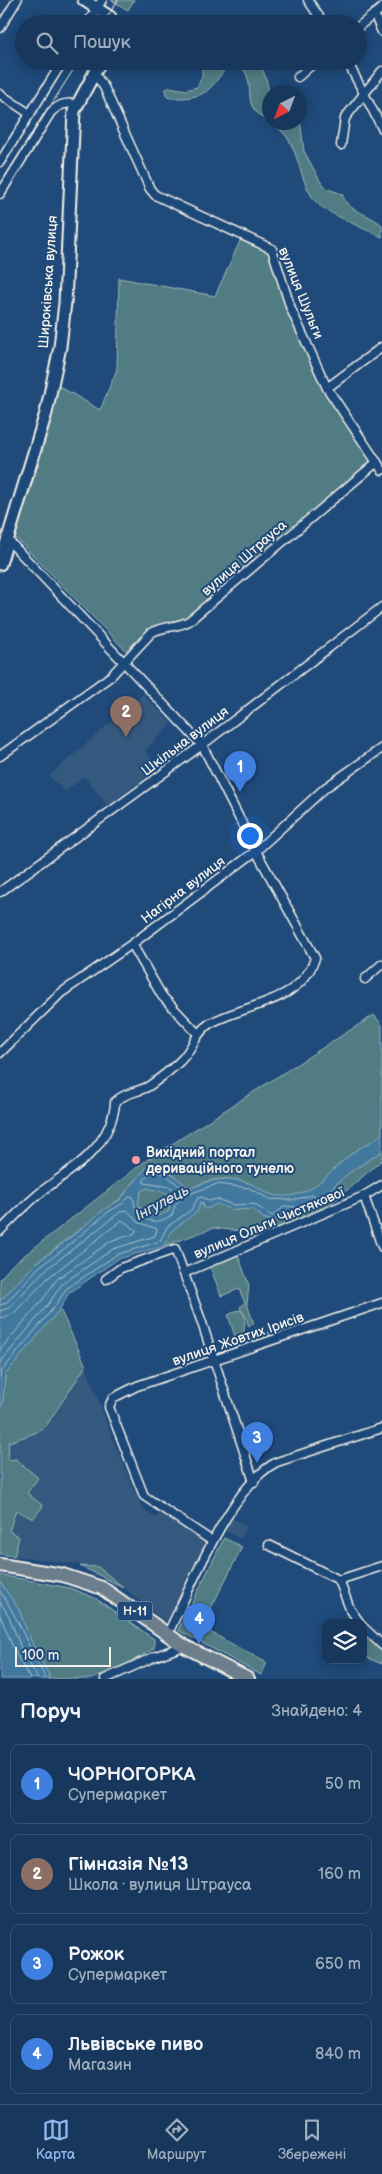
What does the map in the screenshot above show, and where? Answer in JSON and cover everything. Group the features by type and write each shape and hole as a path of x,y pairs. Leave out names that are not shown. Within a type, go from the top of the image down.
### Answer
{"main road":[{"path":"84,0 99,4 108,15"},
{"name":"Широківська вулиця","path":"0,564 46,412 60,347 65,303 73,116 76,104 96,70"},
{"name":"Н-11","path":"6,1566 63,1575 102,1588 166,1635 241,1678"}],"street":[{"path":"0,28 18,0"},
{"path":"308,0 318,15"},
{"path":"92,15 99,4"},
{"path":"367,20 382,8"},
{"path":"374,14 382,32"},
{"path":"0,162 57,70"},
{"path":"298,78 306,70"},
{"path":"352,70 382,128"},
{"path":"341,145 345,118 382,71"},
{"name":"вулиця Шульги","path":"94,73 104,87 150,188 155,195 272,249 291,309 327,388 382,469"},
{"path":"0,94 30,114"},
{"path":"0,194 51,112 59,105 68,102 76,104"},
{"path":"327,388 382,346"},
{"name":"вулиця Штрауса","path":"0,756 111,676 135,648 155,630 179,627 189,621 376,462"},
{"path":"0,1231 26,1206 82,1163 97,1147 106,1132 115,1109 115,1102 119,1098 148,1086 163,1075 186,1056 198,1034 208,1025 232,1013 269,1002 288,992 311,968 315,958 256,851 202,745 8,540"},
{"name":"Шкільна вулиця","path":"0,892 202,745 382,607"},
{"name":"Нагірна вулиця","path":"0,1053 61,993 132,944 256,851 325,788 382,748"},
{"path":"132,944 162,996 198,1034"},
{"path":"364,979 382,964"},
{"name":"вулиця Ольги Чистякової","path":"184,1273 364,1196 382,1185"},
{"path":"364,1196 382,1247"},
{"name":"вулиця Ольги Чистякової","path":"106,1279 121,1268 175,1249 254,1482"},
{"name":"вулиця Жовтих Ірисів","path":"212,1541 144,1496 109,1407 112,1398 120,1393 382,1303"},
{"path":"166,1635 212,1541 230,1511 268,1468 278,1462 382,1428"},
{"path":"269,1545 339,1580 350,1609 357,1619"},
{"path":"339,1580 382,1566"},
{"path":"367,1631 382,1645"},
{"path":"105,1679 156,1656 184,1646"}],"shaded area":[{"path":"143,694 172,724 145,750 159,768 108,806 84,776 65,792 49,776"},
{"path":"86,1366 115,1445 142,1508 156,1518 160,1513 208,1542 168,1624 98,1567 14,1556 19,1537 9,1531 16,1510 27,1517 27,1493 38,1478 8,1460 9,1442 35,1433 53,1418"},
{"path":"232,1518 247,1527 240,1539 225,1530"}],"green space":[{"path":"111,0 134,0 128,10"},
{"path":"202,70 225,70 210,88 199,95 173,98 167,97 165,90 170,87 186,90 197,87 202,76"},
{"path":"244,70 263,70 267,85 262,85 262,117 252,106 248,80"},
{"path":"280,130 301,130 304,151 320,181 328,189 342,194 353,209 382,225 382,237 348,221 317,203 305,182 288,138"},
{"path":"241,239 263,247 270,252 311,355 373,461 220,591 180,622 151,627 126,651 15,537 40,459 59,386 100,410 117,369 119,278 215,296"},
{"path":"374,1015 382,1025 382,1133 344,1160 317,1185 296,1195 283,1196 269,1194 245,1182 229,1179 205,1182 190,1189 171,1173 153,1165 145,1169 119,1200 35,1264 0,1301 0,1279 12,1265 144,1162"},
{"path":"382,1151 382,1160 326,1208 269,1234 213,1228 164,1246 170,1231 198,1211 200,1202 207,1209 217,1203 232,1210 253,1209 263,1218 274,1221 286,1211 303,1213 350,1172"},
{"path":"147,1188 175,1195 176,1197 171,1200 169,1211 155,1216 143,1212 138,1203 141,1191"},
{"path":"236,1250 249,1285 247,1304 254,1324 248,1326 246,1317 240,1307 245,1303 239,1289 221,1296 208,1261"},
{"path":"60,1309 86,1366 46,1426 35,1433 9,1442 8,1460 16,1459 38,1478 27,1493 43,1506 33,1519 16,1510 9,1531 19,1537 14,1556 0,1554 0,1408 3,1401 5,1375"},
{"path":"238,1310 242,1311 245,1319 245,1340 269,1332 271,1338 239,1349 228,1315"},
{"path":"224,1538 242,1547 205,1620 188,1611"},
{"path":"80,1566 98,1567 123,1587"},
{"path":"0,1575 70,1588 95,1598 154,1639 154,1648 123,1667 92,1679 48,1679 49,1675 32,1643 19,1610 0,1582"},
{"path":"184,1618 267,1663 261,1675 178,1630"},
{"path":"367,1637 382,1652 382,1664 367,1658"}],"water":[{"path":"382,1133 382,1151 350,1172 303,1213 286,1211 274,1221 263,1218 253,1209 232,1210 217,1204 206,1209 203,1208 204,1203 200,1202 198,1211 171,1231 164,1246 118,1259 69,1293 60,1309 5,1375 3,1401 0,1408 0,1301 35,1264 105,1209 120,1200 145,1169 153,1165 167,1170 190,1189 205,1183 229,1179 245,1182 269,1194 296,1195 307,1191 317,1184 354,1152","holes":["147,1188 175,1195 176,1197 170,1202 169,1211 160,1215 151,1216 143,1212 138,1203 141,1191"]},
{"path":"0,1582 19,1610 32,1643 49,1675 48,1679 0,1679"}],"tram line":[{"path":"109,15 118,0"},
{"path":"0,185 73,70"}],"place":[{"name":"Гімназія №13","path":"126,737"},
{"name":"ЧОРНОГОРКА","path":"240,792"},
{"name":"Вихідний портал дериваційного тунелю","path":"136,1160"},
{"name":"Рожок","path":"257,1463"},
{"name":"Львівське пиво","path":"199,1644"}],"water label":[{"name":"Інгулець","path":"162,1203"}]}
